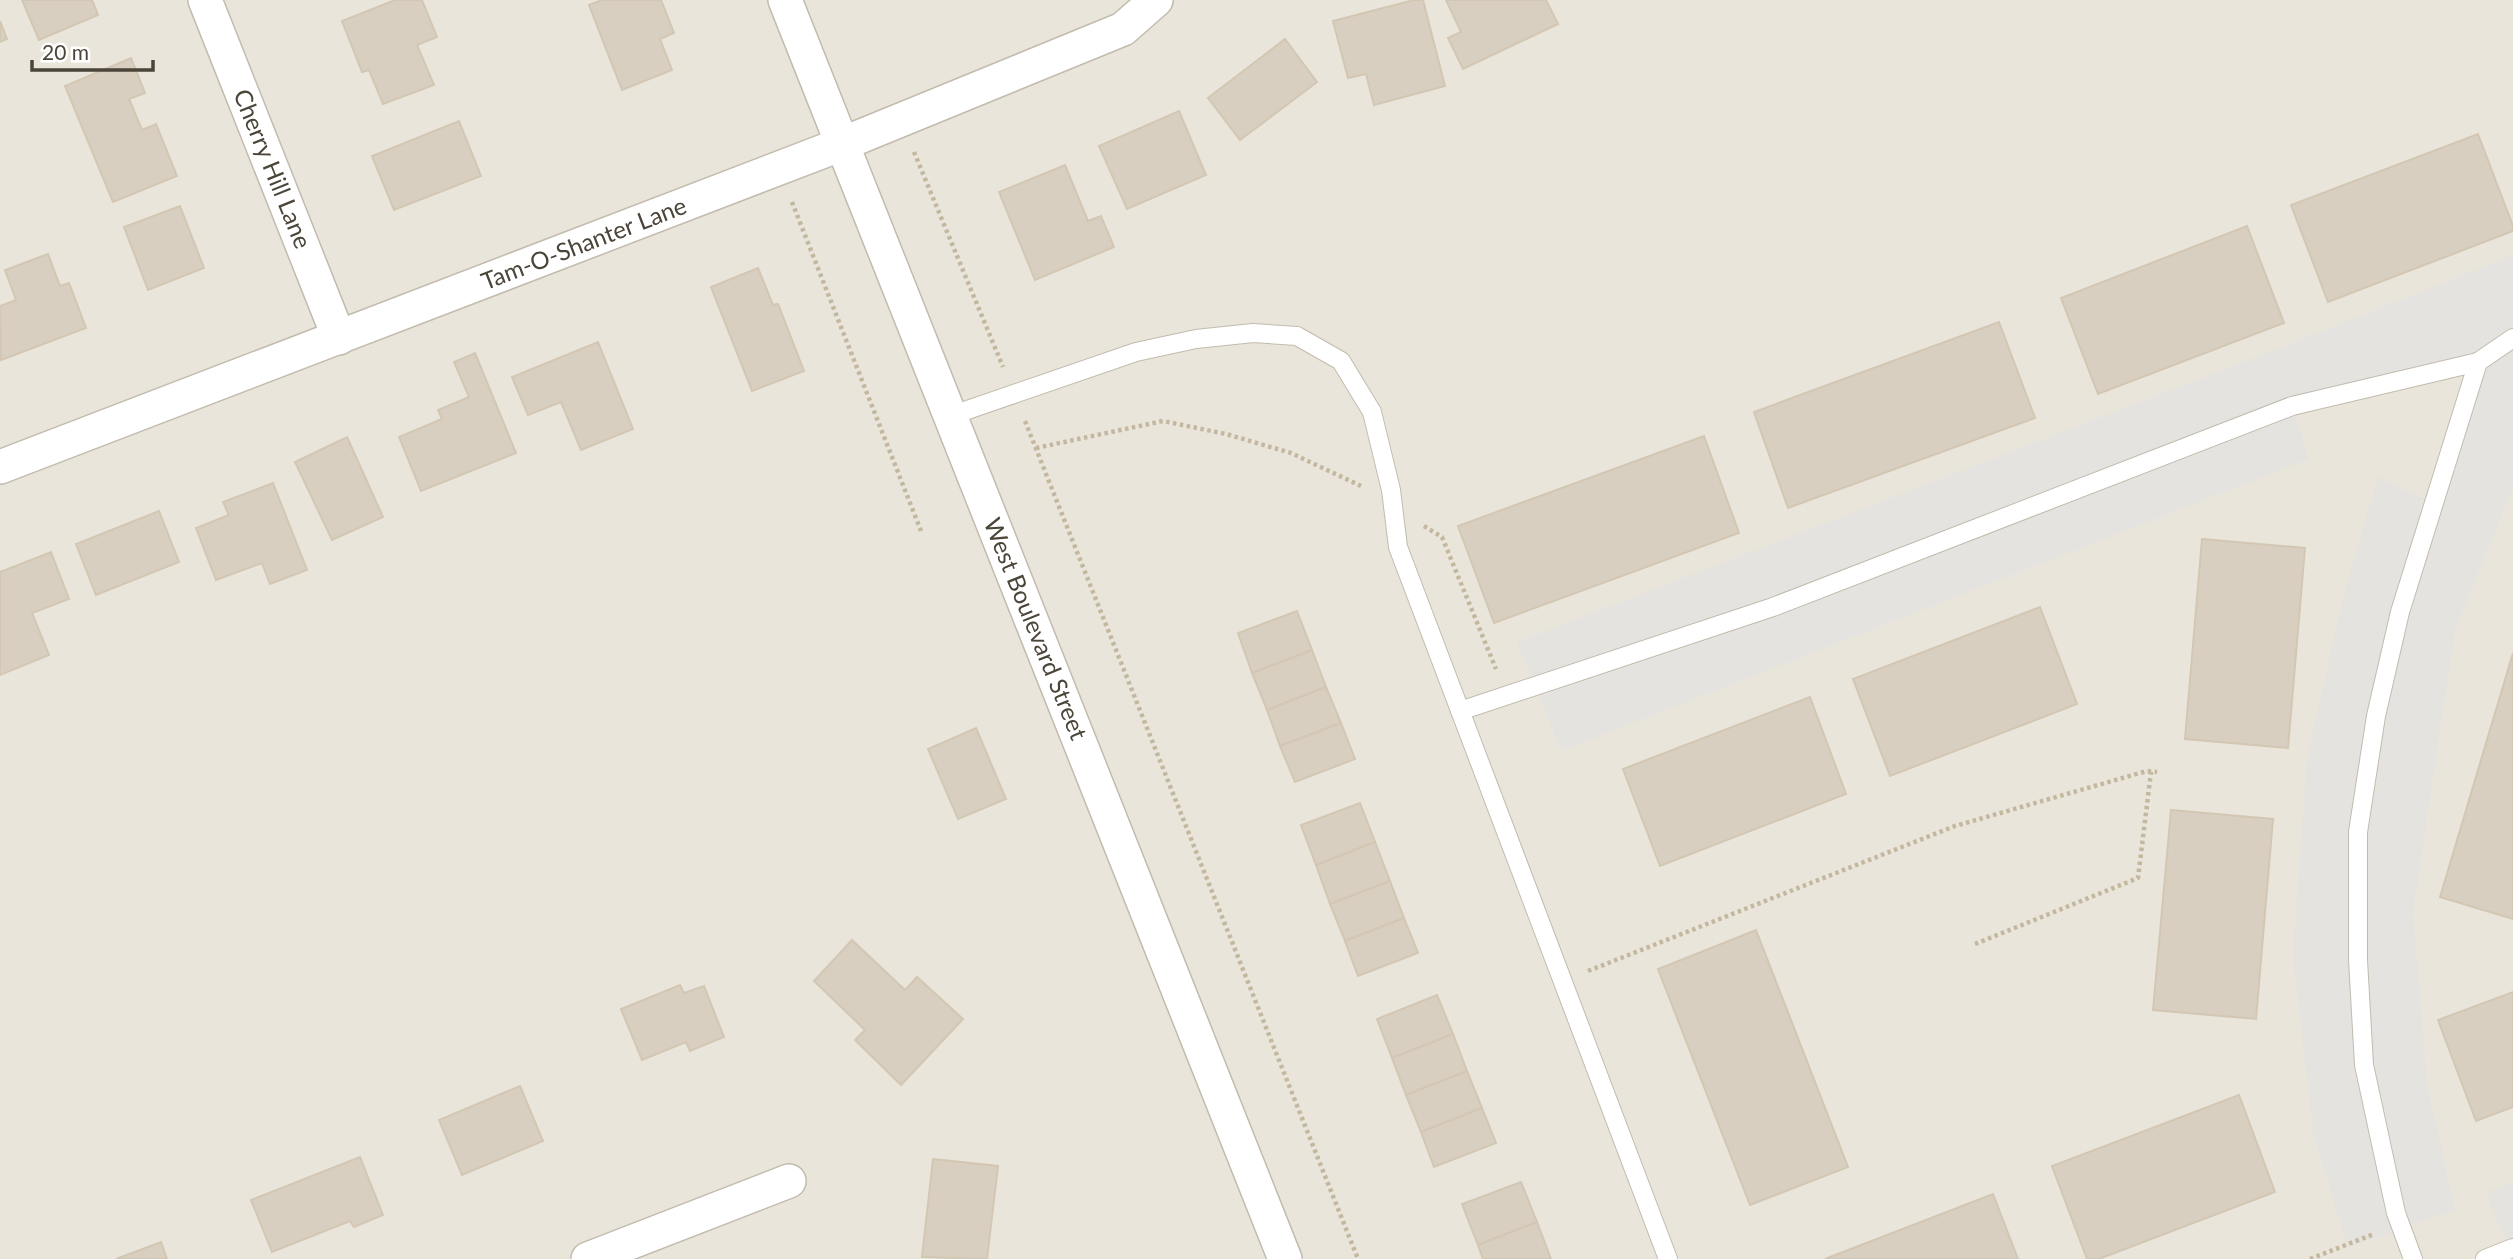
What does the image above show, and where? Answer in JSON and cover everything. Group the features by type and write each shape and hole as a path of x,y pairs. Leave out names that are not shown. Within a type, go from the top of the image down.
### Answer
{"street":[{"name":"Cherry Hill Lane","path":"205,0 339,338"},
{"name":"West Boulevard Street","path":"785,0 1285,1259"},
{"name":"Tam-O-Shanter Lane","path":"0,467 842,144 1123,29 1156,0"},
{"path":"588,1259 789,1181"}],"lane":[{"path":"950,416 1136,352 1196,339 1253,333 1297,336 1341,361 1372,412 1391,490 1398,547 1668,1259"},
{"path":"1460,711 1773,607 2292,406 2478,362 2513,338"},
{"path":"2413,1259 2400,1223 2364,1065 2358,960 2358,832 2376,716 2400,612 2478,362"},
{"path":"2485,1259 2513,1248"}],"path":[{"path":"901,120 1036,448 1358,1259"},
{"path":"778,169 921,531"},
{"path":"1036,448 1163,421 1226,434 1292,453 1369,490 1441,537 1507,695"},
{"path":"1975,944 2138,878 2151,772"},
{"path":"1562,981 1955,827 2157,772"},
{"path":"2310,1259 2400,1223"}],"shaded area":[{"path":"0,0 2513,0 2513,1259 0,1259"},
{"path":"2513,255 2513,488 2455,631 2413,913 2427,1083 2455,1210 2348,1248 2313,1133 2293,955 2307,757 2345,590 2378,477 2434,503 2478,363 2293,406 2309,459 1561,751 1517,642 2275,350"},
{"path":"2513,1182 2513,1259 2486,1193"}],"building":[{"path":"22,0 92,0 98,15 39,40"},
{"path":"395,0 422,0 437,37 417,45 434,85 383,104 369,70 362,72 342,21"},
{"path":"602,0 661,0 674,33 660,39 672,70 622,90 589,5"},
{"path":"1423,0 1445,86 1374,105 1366,74 1348,78 1333,21"},
{"path":"1446,0 1546,0 1558,24 1463,69 1448,38 1461,32"},
{"path":"0,21 7,39 0,42"},
{"path":"1285,39 1317,82 1240,140 1208,98"},
{"path":"131,58 145,93 129,99 142,130 156,124 177,176 113,202 65,86"},
{"path":"1179,111 1206,175 1127,209 1099,146"},
{"path":"459,121 481,176 394,210 372,156"},
{"path":"2478,134 2513,231 2328,302 2291,205"},
{"path":"1065,165 1088,221 1101,216 1114,247 1035,280 999,192"},
{"path":"180,206 204,268 148,290 124,227"},
{"path":"2247,226 2284,323 2098,394 2061,298"},
{"path":"48,254 60,286 69,283 86,328 1,360 0,306 16,300 5,270"},
{"path":"758,268 773,305 778,304 804,371 752,391 711,287"},
{"path":"1999,322 2035,418 1788,508 1754,412"},
{"path":"598,342 633,429 581,450 561,402 528,415 512,377"},
{"path":"475,353 516,453 421,491 399,437 442,419 438,410 469,397 454,362"},
{"path":"1704,436 1739,533 1494,623 1458,526"},
{"path":"347,437 383,517 332,540 295,462"},
{"path":"273,483 307,570 270,584 262,563 216,580 196,528 229,515 223,502"},
{"path":"159,511 179,562 96,595 76,544"},
{"path":"2202,539 2305,548 2288,748 2185,739"},
{"path":"51,552 69,599 32,613 49,655 0,675 0,572"},
{"path":"2040,607 2077,704 1890,776 1853,679"},
{"path":"1297,611 1312,650 1252,673 1238,633"},
{"path":"1312,650 1326,687 1267,710 1252,673"},
{"path":"2513,653 2513,919 2440,897"},
{"path":"1326,687 1341,723 1280,746 1267,710"},
{"path":"1810,697 1846,794 1660,866 1623,769"},
{"path":"1341,723 1355,759 1295,782 1280,746"},
{"path":"976,728 1006,799 958,819 928,749"},
{"path":"1360,803 1375,842 1316,865 1301,825"},
{"path":"2171,810 2273,819 2256,1019 2153,1010"},
{"path":"1375,842 1390,881 1330,904 1316,865"},
{"path":"1390,881 1404,918 1345,941 1330,904"},
{"path":"1404,918 1418,953 1358,976 1345,941"},
{"path":"1756,930 1848,1167 1750,1205 1658,969"},
{"path":"852,940 905,990 917,977 963,1019 901,1085 855,1040 865,1030 814,981"},
{"path":"680,985 684,993 704,986 724,1037 690,1051 686,1042 642,1060 621,1009"},
{"path":"2513,992 2513,1107 2476,1121 2438,1020"},
{"path":"1437,995 1453,1034 1392,1058 1377,1019"},
{"path":"1453,1034 1467,1071 1406,1095 1392,1058"},
{"path":"1467,1071 1482,1108 1421,1132 1406,1095"},
{"path":"520,1086 543,1141 462,1175 439,1120"},
{"path":"2239,1095 2275,1192 2099,1259 2087,1259 2052,1166"},
{"path":"1482,1108 1496,1143 1434,1167 1421,1132"},
{"path":"360,1157 383,1215 354,1227 350,1221 272,1252 251,1200"},
{"path":"933,1159 998,1166 987,1259 922,1257"},
{"path":"1521,1182 1537,1222 1478,1245 1462,1204"},
{"path":"1993,1194 2018,1259 1825,1259"},
{"path":"1537,1222 1551,1259 1483,1259 1478,1245"},
{"path":"161,1242 167,1259 116,1259"}]}
